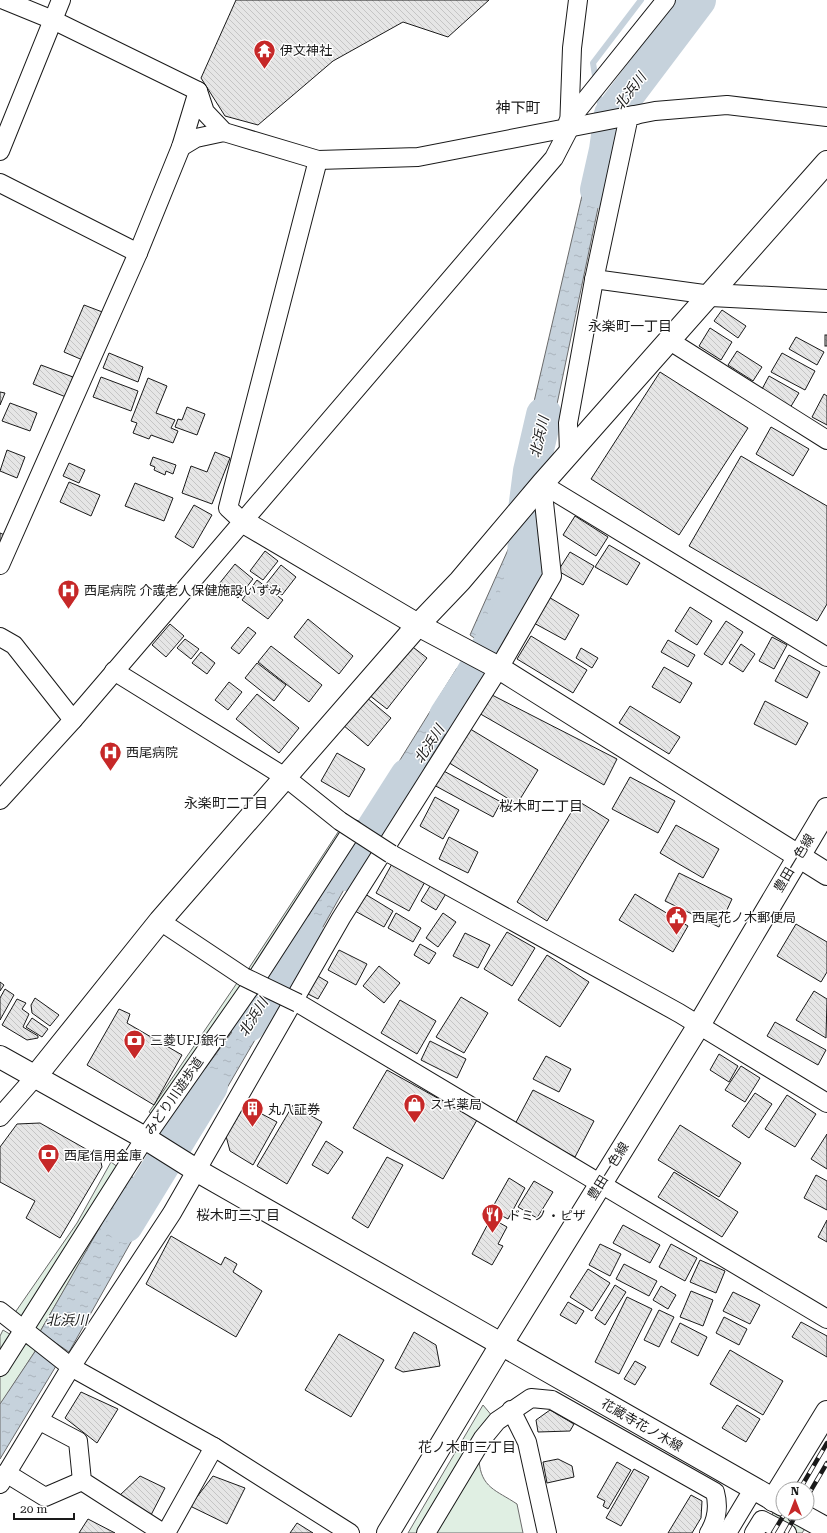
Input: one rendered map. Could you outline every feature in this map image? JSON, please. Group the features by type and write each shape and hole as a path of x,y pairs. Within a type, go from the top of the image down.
{"street":[{"path":"4,0 53,20 198,91 206,112 224,132"},
{"path":"0,151 61,0"},
{"path":"573,125 572,48 578,0"},
{"path":"0,800 73,720 554,158 573,125 666,0"},
{"path":"0,565 138,253 181,147 198,91"},
{"path":"181,147 196,138 224,132 318,160 418,157 573,125 655,110 727,106 827,117"},
{"path":"569,453 568,423 594,279 632,115"},
{"path":"318,160 228,508 242,521 418,625 497,667 827,874"},
{"path":"0,1117 35,1077 160,921 418,625 460,581 569,453 711,295 827,162"},
{"path":"0,183 138,253"},
{"path":"594,279 711,295 827,301"},
{"path":"670,341 827,440"},
{"path":"542,484 827,657"},
{"path":"82,1481 45,1497 3,1478 40,1421 71,1367 172,1212 189,1166 552,576 542,484"},
{"path":"0,637 14,645 73,720"},
{"path":"114,671 285,777 347,825 391,854 699,1025 827,1103"},
{"name":"豊田一色線","path":"388,1533 500,1345 699,1025 827,809"},
{"name":"みどり川遊歩道","path":"0,1367 22,1329 249,980 347,825"},
{"path":"160,921 249,980 298,1003 827,1319"},
{"name":"花蔵寺花ノ木線","path":"0,1057 146,1139 189,1166 500,1345 775,1500"},
{"path":"0,1311 71,1367 214,1447 350,1533"},
{"path":"426,1533 483,1438 497,1421 511,1410 531,1398 552,1400 715,1492 717,1500 717,1514 709,1533"},
{"path":"511,1410 527,1442 547,1533"},
{"path":"789,1481 827,1412"},
{"path":"40,1421 78,1441 82,1481"},
{"path":"82,1481 164,1533 214,1447"},
{"path":"727,1533 754,1488"},
{"path":"754,1533 762,1520 787,1533"},
{"path":"815,1520 825,1524"}],"green space":[{"path":"342,826 356,836 269,986 249,968"},
{"path":"239,980 260,994 163,1122 149,1112"},
{"path":"111,1162 130,1176 37,1335 14,1314 77,1223"},
{"path":"3,1330 36,1350 0,1405 0,1336"},
{"path":"483,1405 493,1417 423,1533 408,1533"},
{"path":"479,1460 480,1469 486,1483 517,1504 523,1533 436,1533"},
{"path":"775,1510 775,1521 798,1521 807,1526 802,1533 758,1533"}],"water":[{"name":"北浜川","path":"683,0 707,0 624,109 604,102"},
{"name":"北浜川","path":"612,141 547,452 516,479 594,144"},
{"path":"541,512 537,579 495,652 470,635 515,534"},
{"name":"北浜川","path":"457,668 480,678 390,824 369,810"},
{"name":"北浜川","path":"356,836 369,845 292,982 275,972"},
{"name":"北浜川","path":"260,994 277,1002 199,1136 168,1119"},
{"name":"北浜川","path":"129,1176 162,1187 69,1352 40,1332"},
{"name":"北浜川","path":"36,1350 56,1366 0,1459 0,1404"}],"building":[{"name":"伊文神社","path":"236,0 489,0 448,37 403,22 333,61 258,125 225,116 201,78"},
{"path":"84,305 105,313 85,361 64,352"},
{"path":"722,310 746,326 738,338 714,321"},
{"path":"710,328 732,342 721,360 699,346"},
{"path":"825,335 827,335 827,346 825,346"},
{"path":"796,337 824,352 817,365 789,349"},
{"path":"737,351 762,367 753,381 728,365"},
{"path":"109,353 143,367 138,382 103,368"},
{"path":"782,353 815,371 805,390 771,372"},
{"path":"41,365 73,377 66,397 33,384"},
{"path":"660,372 748,428 679,535 591,479"},
{"path":"769,376 799,393 790,408 761,391"},
{"path":"101,377 138,391 131,411 93,397"},
{"path":"148,378 167,386 156,413 175,420 171,428 178,431 173,443 151,435 149,439 133,433 137,423 131,421"},
{"path":"0,392 5,393 0,405"},
{"path":"824,394 827,396 827,425 812,417"},
{"path":"10,403 37,413 30,431 2,421"},
{"path":"187,407 205,414 197,435 175,427 178,419 182,420"},
{"path":"771,427 809,449 793,476 756,454"},
{"path":"7,450 25,457 17,478 0,471"},
{"path":"215,452 230,458 212,504 182,493 191,466 207,472"},
{"path":"741,456 827,506 827,604 817,621 689,546"},
{"path":"153,457 176,465 173,474 166,471 165,475 154,470 155,467 150,465"},
{"path":"69,463 85,470 79,483 63,476"},
{"path":"69,482 100,495 91,516 60,502"},
{"path":"135,483 173,498 164,521 125,506"},
{"path":"194,505 212,515 193,548 175,537"},
{"path":"575,516 608,537 596,556 563,535"},
{"path":"0,533 7,536 0,553"},
{"path":"609,545 640,563 627,585 595,567"},
{"path":"265,551 278,561 263,580 250,571"},
{"path":"570,552 594,566 583,585 558,571"},
{"path":"235,564 253,579 238,598 219,584"},
{"path":"281,565 296,577 282,595 266,584"},
{"path":"257,580 283,600 268,619 242,600"},
{"path":"547,596 579,615 565,640 532,622"},
{"path":"690,607 712,621 697,645 675,631"},
{"path":"308,619 353,656 339,674 294,637"},
{"path":"726,621 743,632 722,665 704,654"},
{"path":"170,624 184,636 166,657 152,645"},
{"path":"248,627 256,633 239,654 231,648"},
{"path":"531,636 587,670 573,693 517,659"},
{"path":"772,637 787,645 774,669 759,661"},
{"path":"185,639 199,649 191,659 177,648"},
{"path":"668,640 695,655 688,667 661,652"},
{"path":"409,644 427,658 387,709 369,695"},
{"path":"741,644 755,654 743,672 729,663"},
{"path":"271,646 322,685 309,702 258,662"},
{"path":"581,648 598,658 592,668 576,658"},
{"path":"201,652 215,663 207,674 192,663"},
{"path":"789,655 820,672 807,698 775,681"},
{"path":"257,663 286,685 274,701 245,678"},
{"path":"664,667 692,683 680,703 652,687"},
{"path":"229,682 242,692 228,710 215,700"},
{"path":"257,694 299,728 279,753 236,719"},
{"path":"492,695 617,759 604,785 477,712"},
{"path":"366,697 391,718 368,746 343,725"},
{"path":"765,701 808,723 796,745 754,724"},
{"path":"630,706 680,737 669,754 619,723"},
{"path":"467,727 538,770 517,804 446,761"},
{"path":"337,753 365,769 349,797 321,781"},
{"path":"440,769 501,802 493,817 432,784"},
{"path":"630,777 675,801 658,833 612,809"},
{"path":"435,797 459,810 443,839 420,826"},
{"path":"578,801 609,820 547,921 517,902"},
{"path":"676,825 719,849 703,878 660,853"},
{"path":"449,837 478,852 468,873 439,859"},
{"path":"393,862 426,880 409,911 376,893"},
{"path":"679,873 732,899 719,927 665,901"},
{"path":"432,883 447,892 436,910 421,901"},
{"path":"365,894 393,911 384,927 355,911"},
{"path":"635,894 688,926 673,952 619,920"},
{"path":"396,913 421,928 413,942 388,928"},
{"path":"443,913 456,922 438,947 426,938"},
{"path":"796,924 827,942 827,972 821,982 777,956"},
{"path":"507,932 535,948 512,986 484,969"},
{"path":"465,933 490,945 478,968 453,956"},
{"path":"420,944 436,953 429,964 414,955"},
{"path":"339,950 367,964 356,985 328,970"},
{"path":"547,955 589,982 560,1027 518,1000"},
{"path":"379,966 400,983 384,1003 363,986"},
{"path":"316,975 328,982 318,999 306,993"},
{"path":"0,982 4,985 0,991"},
{"path":"5,989 14,995 0,1020 0,998"},
{"path":"814,991 827,999 826,1038 796,1020"},
{"path":"461,997 488,1013 464,1053 436,1037"},
{"path":"35,998 59,1015 50,1026 32,1013 31,1005"},
{"path":"17,999 26,1003 22,1009 29,1014 23,1027 38,1036 38,1038 27,1040 2,1025"},
{"path":"400,1000 436,1021 417,1054 381,1033"},
{"name":"三菱UFJ銀行","path":"119,1009 130,1014 127,1023 182,1055 154,1105 87,1065"},
{"path":"32,1018 48,1029 42,1037 26,1027"},
{"path":"775,1022 826,1050 818,1065 767,1036"},
{"path":"430,1041 466,1059 457,1078 421,1060"},
{"path":"719,1054 738,1066 729,1082 710,1070"},
{"path":"546,1056 571,1069 559,1092 533,1079"},
{"path":"741,1066 760,1078 745,1102 725,1090"},
{"name":"スギ薬局","path":"387,1070 477,1120 443,1179 353,1128"},
{"path":"533,1090 594,1121 575,1157 514,1126"},
{"path":"755,1093 772,1104 749,1138 732,1126"},
{"path":"787,1095 816,1114 795,1147 765,1129"},
{"name":"丸八証券","path":"245,1105 277,1122 253,1165 230,1151 226,1136"},
{"path":"293,1105 322,1122 287,1184 257,1166"},
{"name":"西尾信用金庫","path":"40,1123 100,1157 102,1167 60,1238 26,1218 35,1201 0,1182 0,1147 17,1124"},
{"path":"680,1125 741,1163 719,1197 658,1160"},
{"path":"827,1134 827,1169 811,1159"},
{"path":"326,1141 343,1152 328,1174 312,1165"},
{"path":"387,1157 403,1165 368,1228 352,1218"},
{"path":"674,1172 738,1212 722,1237 658,1197"},
{"path":"816,1175 827,1181 827,1210 804,1198"},
{"path":"509,1178 525,1188 508,1219 491,1210"},
{"path":"534,1181 553,1192 537,1218 518,1207"},
{"name":"ドミノ・ピザ","path":"491,1218 507,1227 498,1244 503,1246 492,1265 472,1254"},
{"path":"827,1220 827,1242 818,1237"},
{"path":"623,1225 660,1245 650,1263 613,1243"},
{"path":"171,1236 221,1265 225,1257 237,1264 233,1272 262,1291 236,1337 146,1284"},
{"path":"600,1244 621,1254 610,1276 589,1265"},
{"path":"671,1244 697,1258 685,1281 659,1267"},
{"path":"700,1260 725,1271 716,1293 690,1282"},
{"path":"624,1264 657,1281 649,1296 616,1279"},
{"path":"588,1269 610,1283 592,1311 570,1297"},
{"path":"615,1285 626,1292 605,1325 595,1318"},
{"path":"661,1286 676,1295 668,1309 653,1300"},
{"path":"691,1291 713,1300 703,1326 680,1317"},
{"path":"733,1292 760,1305 750,1324 723,1311"},
{"path":"627,1297 652,1309 619,1374 595,1362"},
{"path":"568,1302 584,1311 576,1324 560,1315"},
{"path":"659,1310 674,1317 659,1347 644,1340"},
{"path":"724,1317 747,1329 739,1345 716,1333"},
{"path":"801,1322 827,1336 827,1357 792,1337"},
{"path":"680,1323 707,1337 698,1356 671,1342"},
{"path":"414,1332 436,1345 440,1366 403,1372 395,1368"},
{"path":"339,1334 384,1360 351,1417 305,1390"},
{"path":"730,1350 783,1381 763,1415 710,1384"},
{"path":"635,1361 646,1367 635,1385 624,1379"},
{"path":"81,1392 118,1409 97,1443 65,1418"},
{"path":"737,1405 760,1419 746,1442 722,1428"},
{"path":"550,1410 574,1424 570,1431 538,1432 536,1420"},
{"path":"558,1459 572,1466 574,1477 547,1483 543,1462"},
{"path":"617,1462 631,1470 608,1509 603,1506 605,1501 597,1497"},
{"path":"634,1469 649,1477 621,1526 606,1518"},
{"path":"140,1476 165,1488 151,1515 119,1496"},
{"path":"213,1476 245,1488 227,1524 190,1506"},
{"path":"691,1495 702,1501 701,1518 692,1533 668,1533"},
{"path":"88,1519 115,1533 79,1533"},
{"path":"297,1523 313,1533 290,1533"}],"waterway":[{"path":"596,82 593,63 641,0"},
{"name":"北浜川","path":"598,190 607,150 612,114 698,0"},
{"path":"598,91 607,149"},
{"name":"北浜川","path":"447,716 471,679 525,585 526,510 531,471 544,415"},
{"name":"北浜川","path":"346,873 408,776"},
{"name":"北浜川","path":"248,1024 306,934"},
{"name":"北浜川","path":"125,1225 210,1086"}],"railway":[{"path":"805,1481 827,1443"},
{"path":"815,1483 827,1463"},
{"path":"773,1533 780,1521"},
{"path":"786,1533 793,1521"}],"place":[{"name":"伊文神社","path":"264,70"},
{"name":"西尾病院 介護老人保健施設いずみ","path":"68,610"},
{"name":"西尾病院","path":"110,772"},
{"name":"西尾花ノ木郵便局","path":"676,936"},
{"name":"三菱UFJ銀行","path":"135,1060"},
{"name":"スギ薬局","path":"415,1124"},
{"name":"丸八証券","path":"252,1128"},
{"name":"西尾信用金庫","path":"49,1174"},
{"name":"ドミノ・ピザ","path":"492,1234"}],"district":[{"name":"神下町","path":"518,108"},
{"name":"永楽町一丁目","path":"630,326"},
{"name":"永楽町二丁目","path":"226,803"},
{"name":"桜木町二丁目","path":"541,806"},
{"name":"桜木町三丁目","path":"238,1215"},
{"name":"花ノ木町三丁目","path":"467,1447"}]}
